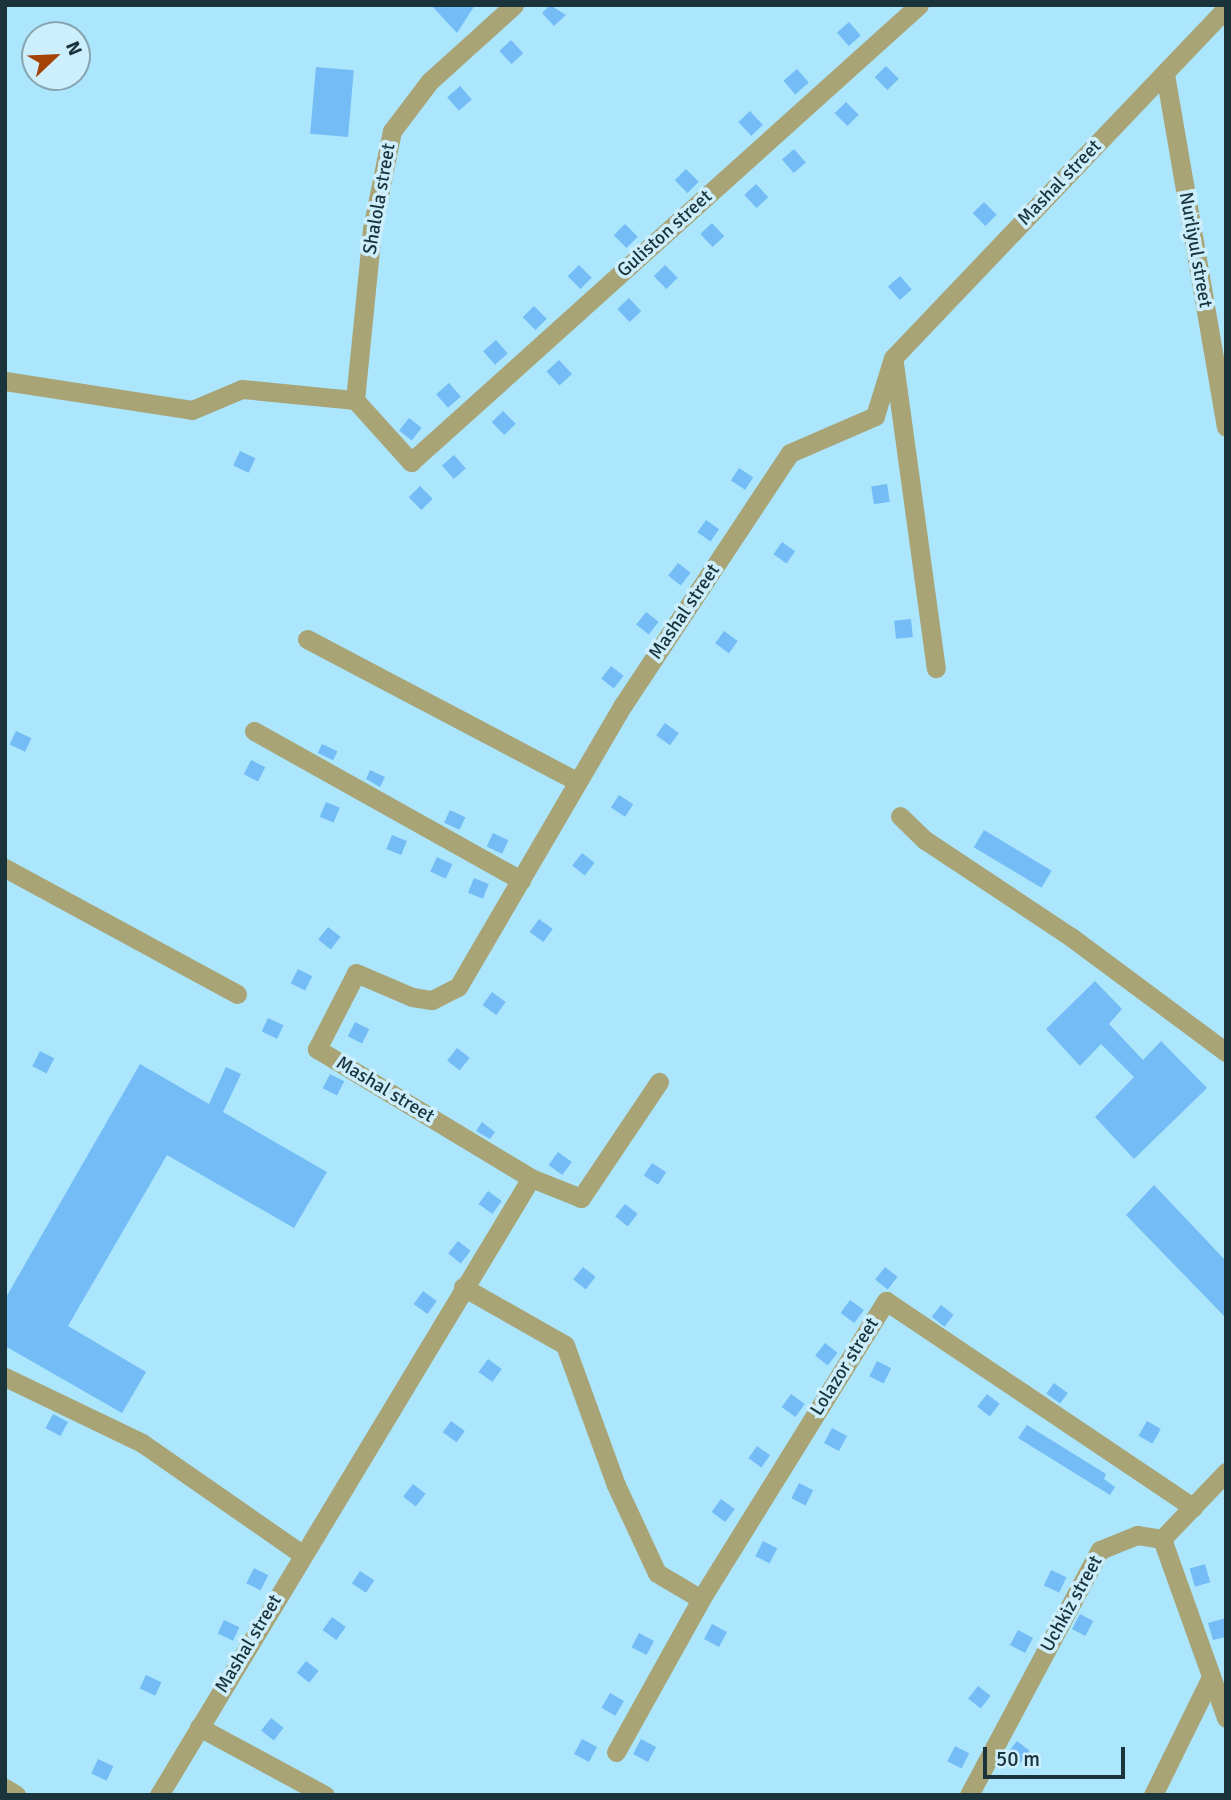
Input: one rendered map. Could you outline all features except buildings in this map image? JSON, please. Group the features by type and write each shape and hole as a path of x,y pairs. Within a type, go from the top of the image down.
{"street":[{"name":"Shalola street","path":"355,400 372,229 392,131 430,81 514,5"},
{"name":"Guliston street","path":"355,400 411,462 919,5"},
{"name":"Mashal street","path":"159,1795 531,1178 317,1049 356,973 412,998 432,1000 458,987 578,782 790,453 875,416 893,358 1226,8"},
{"name":"Nurliyul street","path":"1165,74 1221,371 1226,427"},
{"path":"893,358 936,668"},
{"path":"5,381 192,410 242,389 355,400"},
{"path":"307,639 578,782"},
{"path":"254,731 522,880"},
{"path":"900,816 925,840 1071,937 1226,1052"},
{"path":"5,868 237,995"},
{"path":"531,1178 581,1198 659,1082"},
{"path":"463,1287 565,1345 616,1485 657,1573 701,1598"},
{"name":"Lolazor street","path":"616,1752 701,1598 886,1301 1194,1507"},
{"path":"5,1377 142,1443 303,1555"},
{"path":"1226,1472 1162,1539 1226,1718"},
{"name":"Uchkiz street","path":"969,1795 1100,1550 1137,1535 1162,1539"},
{"path":"1153,1795 1212,1677"},
{"path":"199,1727 325,1795"},
{"path":"5,1788 16,1795"}]}
